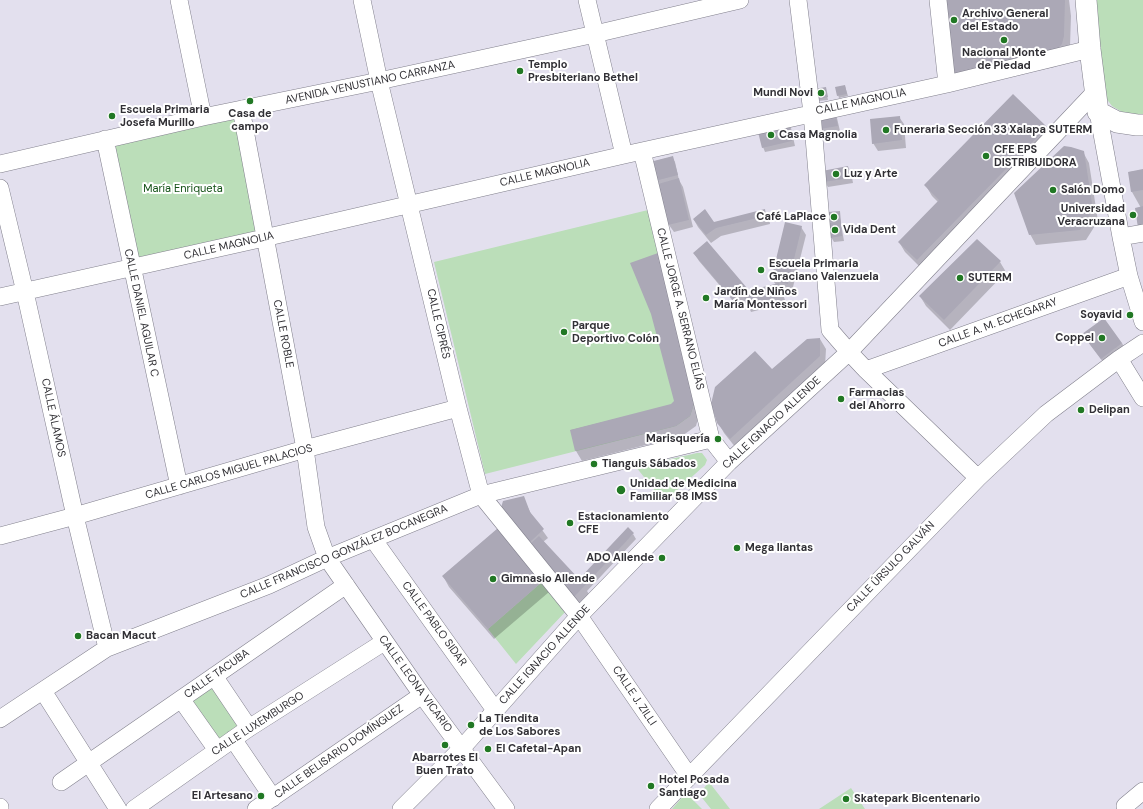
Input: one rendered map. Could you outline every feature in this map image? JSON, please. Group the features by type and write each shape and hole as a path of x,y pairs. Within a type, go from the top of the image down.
{"main road":[{"path":"1086,0 1090,49 1097,102 1117,122 1143,125"}],"street":[{"path":"179,0 203,117"},
{"name":"CALLE CIPRÉS","path":"362,0 379,81 458,408 481,495 579,616"},
{"path":"586,0 624,155"},
{"name":"AVENIDA VENUSTIANO CARRANZA","path":"0,164 203,117 379,81 595,34 740,0"},
{"path":"798,0 812,113 830,330 848,352 978,478"},
{"path":"938,0 947,84"},
{"name":"CALLE MAGNOLIA","path":"0,297 410,205 624,155 947,84 1090,49"},
{"path":"1097,102 1129,276 1143,322"},
{"name":"CALLE IGNACIO ALLENDE","path":"401,809 462,748 579,616 729,462 848,352 1097,102"},
{"name":"CALLE ROBLE","path":"241,110 305,449 316,527 327,558"},
{"name":"CALLE DANIEL AGUILAR C","path":"105,139 178,486"},
{"name":"CALLE JORGE A. SERRANO ELÍAS","path":"642,151 711,438 729,462"},
{"name":"CALLE ÁLAMOS","path":"0,188 75,516 107,648"},
{"path":"1121,237 1143,233"},
{"name":"CALLE A. M. ECHEGARAY","path":"866,370 1129,276"},
{"name":"CALLE ÚRSULO GALVÁN","path":"658,809 978,478 1046,414 1119,359 1143,344"},
{"path":"1119,359 1143,398"},
{"name":"CALLE CARLOS MIGUEL PALACIOS","path":"0,536 75,516 305,449 458,408"},
{"name":"CALLE FRANCISCO GONZÁLEZ BOCANEGRA","path":"0,719 107,648 269,585 327,558 481,495 711,438"},
{"name":"CALLE PABLO SIDAR","path":"373,539 495,710"},
{"name":"CALLE LEONA VICARIO","path":"327,558 384,642 506,809"},
{"name":"CALLE TACUBA","path":"61,782 346,584"},
{"name":"CALLE J. ZILLI","path":"579,616 689,776"},
{"name":"CALLE LUXEMBURGO","path":"134,809 249,728 384,642"},
{"path":"214,676 249,728"},
{"path":"43,691 118,809"},
{"name":"CALLE BELISARIO DOMÍNGUEZ","path":"256,809 422,695"},
{"path":"181,699 217,750"},
{"path":"234,739 273,798"},
{"path":"1125,806 1143,791"}],"green space":[{"path":"1094,0 1143,0 1143,117 1127,115 1112,106 1102,93"},
{"name":"María Enriqueta","path":"241,109 264,238 132,268 105,139"},
{"name":"Parque Deportivo Colón","path":"648,210 695,401 690,416 676,426 485,474 434,262"},
{"path":"702,453 707,460 705,465 664,502 636,467"},
{"path":"543,581 567,610 516,664 488,629"},
{"path":"213,678 247,728 217,748 184,699"},
{"path":"709,782 730,809 711,809 699,794"},
{"name":"Skatepark Bicentenario","path":"851,788 865,809 819,809"},
{"path":"686,793 702,809 672,809"}],"building":[{"name":"Nacional Monte de Piedad","path":"942,0 1065,0 1064,36 1062,44 1056,51 947,78"},
{"path":"845,85 847,94 837,96 835,87"},
{"name":"Mundi Novi","path":"826,87 828,97 816,100 814,89"},
{"name":"CFE EPS DISTRIBUIDORA","path":"1013,94 1047,127 917,260 898,242 939,200 924,185"},
{"path":"835,112 838,126 820,129 818,116"},
{"name":"Funeraria Sección 33 Xalapa SUTERM","path":"900,116 902,140 872,144 870,119"},
{"name":"Casa Magnolia","path":"789,122 792,141 762,148 757,128"},
{"name":"Salón Domo","path":"1064,146 1084,151 1093,210 1080,230 1029,235 1014,193"},
{"path":"673,156 678,175 655,181 650,162"},
{"name":"Luz y Arte","path":"848,166 850,178 824,182 822,171"},
{"path":"1143,169 1143,190 1131,192 1128,172"},
{"path":"679,178 689,220 668,225 658,184"},
{"path":"1143,206 1143,228 1138,228 1135,208"},
{"path":"705,209 714,222 765,209 766,216 716,228 706,235 693,219"},
{"path":"840,211 842,236 830,238 828,223 837,222 829,222 828,212"},
{"path":"785,222 802,226 788,284 771,280"},
{"name":"SUTERM","path":"977,239 1001,261 944,320 919,296"},
{"path":"707,241 747,288 733,300 693,253"},
{"path":"658,253 695,401 690,416 676,426 575,451 570,430 671,404 674,401 651,314 630,263"},
{"path":"779,283 782,296 746,305 743,292"},
{"name":"Coppel","path":"1104,318 1122,343 1101,359 1082,334"},
{"path":"820,338 820,356 730,439 717,423 711,404 715,387 755,351 772,369 807,339"},
{"path":"524,496 530,512 544,529 529,543 500,511 503,501"},
{"path":"628,527 634,533 574,597 530,544 539,536 579,579"},
{"name":"Gimnasio Allende","path":"498,528 543,581 488,629 442,576"}],"place":[{"name":"Archivo General del Estado","path":"954,20"},
{"name":"Nacional Monte de Piedad","path":"1004,40"},
{"name":"Templo Presbiteriano Bethel","path":"520,71"},
{"name":"Mundi Novi","path":"821,93"},
{"name":"Casa de campo","path":"250,101"},
{"name":"Escuela Primaria Josefa Murillo","path":"112,116"},
{"name":"Funeraria Sección 33 Xalapa SUTERM","path":"886,130"},
{"name":"Casa Magnolia","path":"771,135"},
{"name":"CFE EPS DISTRIBUIDORA","path":"986,156"},
{"name":"Luz y Arte","path":"836,174"},
{"name":"Salón Domo","path":"1053,190"},
{"name":"Universidad Veracruzana","path":"1133,215"},
{"name":"Café LaPlace","path":"834,217"},
{"name":"Vida Dent","path":"835,230"},
{"name":"Escuela Primaria Graciano Valenzuela","path":"761,270"},
{"name":"SUTERM","path":"960,278"},
{"name":"Jardín de Niños María Montessori","path":"706,298"},
{"name":"Soyavid","path":"1130,315"},
{"name":"Parque Deportivo Colón","path":"564,332"},
{"name":"Coppel","path":"1102,338"},
{"name":"Farmacias del Ahorro","path":"841,399"},
{"name":"Delipan","path":"1081,410"},
{"name":"Marisquería","path":"718,439"},
{"name":"Tianguis Sábados","path":"594,464"},
{"name":"Unidad de Medicina Familiar 58 IMSS","path":"621,490"},
{"name":"Estacionamiento CFE","path":"570,523"},
{"name":"Mega llantas","path":"737,548"},
{"name":"ADO Allende","path":"662,558"},
{"name":"Gimnasio Allende","path":"493,579"},
{"name":"Bacan Macut","path":"78,636"},
{"name":"La Tiendita de Los Sabores","path":"471,725"},
{"name":"Abarrotes El Buen Trato","path":"445,745"},
{"name":"El Cafetal-Apan","path":"488,749"},
{"name":"Hotel Posada Santiago","path":"651,786"},
{"name":"El Artesano","path":"261,796"},
{"name":"Skatepark Bicentenario","path":"846,799"}]}
